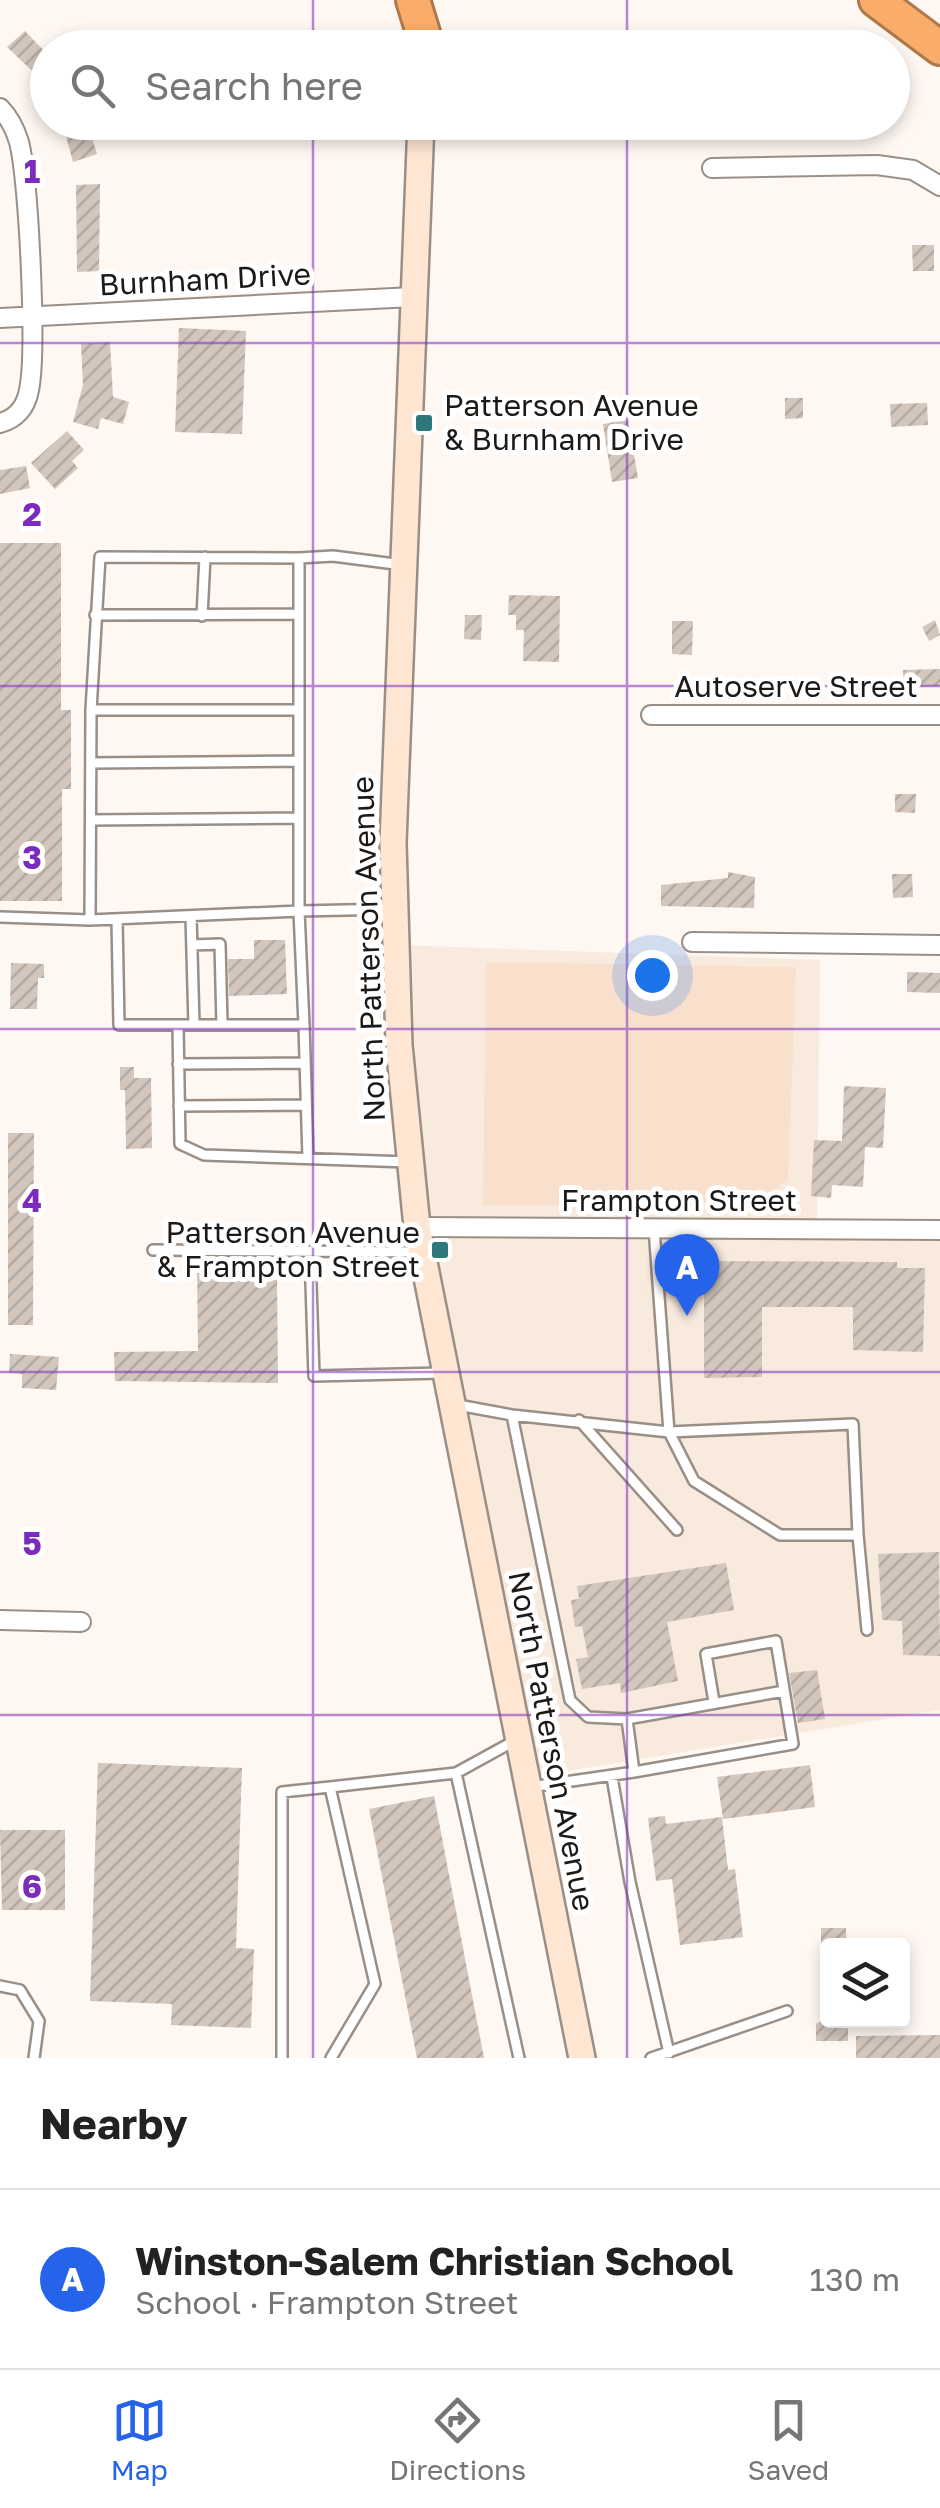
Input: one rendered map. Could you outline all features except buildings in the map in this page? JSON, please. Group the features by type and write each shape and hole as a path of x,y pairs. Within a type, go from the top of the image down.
{"highway":[{"path":"413,0 421,30"},
{"path":"876,0 940,48"}],"main road":[{"path":"424,30 425,0"},
{"name":"North Patterson Avenue","path":"420,140 392,844 399,1045 419,1239 582,2058"}],"street":[{"path":"0,108 14,127 23,166 30,317 30,389 15,417 0,423"},
{"path":"712,168 877,165 913,170 940,186"},
{"name":"Burnham Drive","path":"0,318 412,297"},
{"name":"Autoserve Street","path":"651,715 940,715"},
{"path":"692,942 940,945"},
{"name":"Frampton Street","path":"419,1239 654,1228 940,1230"},
{"path":"0,1620 81,1622"}],"lane":[{"path":"90,920 90,710 100,557 333,556 403,564"},
{"path":"202,616 205,557"},
{"path":"299,558 299,911 308,1158"},
{"path":"95,616 297,614"},
{"path":"90,710 298,710"},
{"path":"90,763 298,761"},
{"path":"92,820 298,818"},
{"path":"0,917 90,920 395,910"},
{"path":"191,916 194,1024"},
{"path":"117,919 119,1025 304,1024"},
{"path":"192,945 220,944 222,1024"},
{"path":"178,1024 180,1144 204,1155 411,1162"},
{"path":"178,1064 305,1063"},
{"path":"179,1106 306,1105"},
{"path":"654,1228 669,1432 694,1481 780,1535 858,1535"},
{"path":"153,1250 310,1254 419,1239"},
{"path":"310,1254 314,1376 444,1373"},
{"path":"450,1403 512,1415 669,1432 853,1424 867,1630"},
{"path":"512,1415 570,1700 588,1717 627,1719 784,1690"},
{"path":"579,1420 676,1530"},
{"path":"527,1788 794,1744 776,1641 706,1654 714,1702"},
{"path":"627,1719 634,1772"},
{"path":"282,2058 282,1792 456,1773 517,1740"},
{"path":"456,1773 519,2058"},
{"path":"612,1777 630,1882 668,2052"},
{"path":"330,1787 375,1984 331,2058"},
{"path":"0,1986 20,1990 40,2021 34,2058"},
{"path":"650,2058 787,2011"}],"shaded area":[{"path":"396,945 820,960 817,1229 940,1230 940,1710 525,1778 450,1403"},
{"path":"486,962 796,967 788,1179 758,1204 483,1206"}],"place":[{"name":"Patterson Avenue & Burnham Drive","path":"424,423"},
{"name":"Patterson Avenue & Frampton Street","path":"440,1250"},
{"name":"Winston-Salem Christian School","path":"687,1316"}]}
